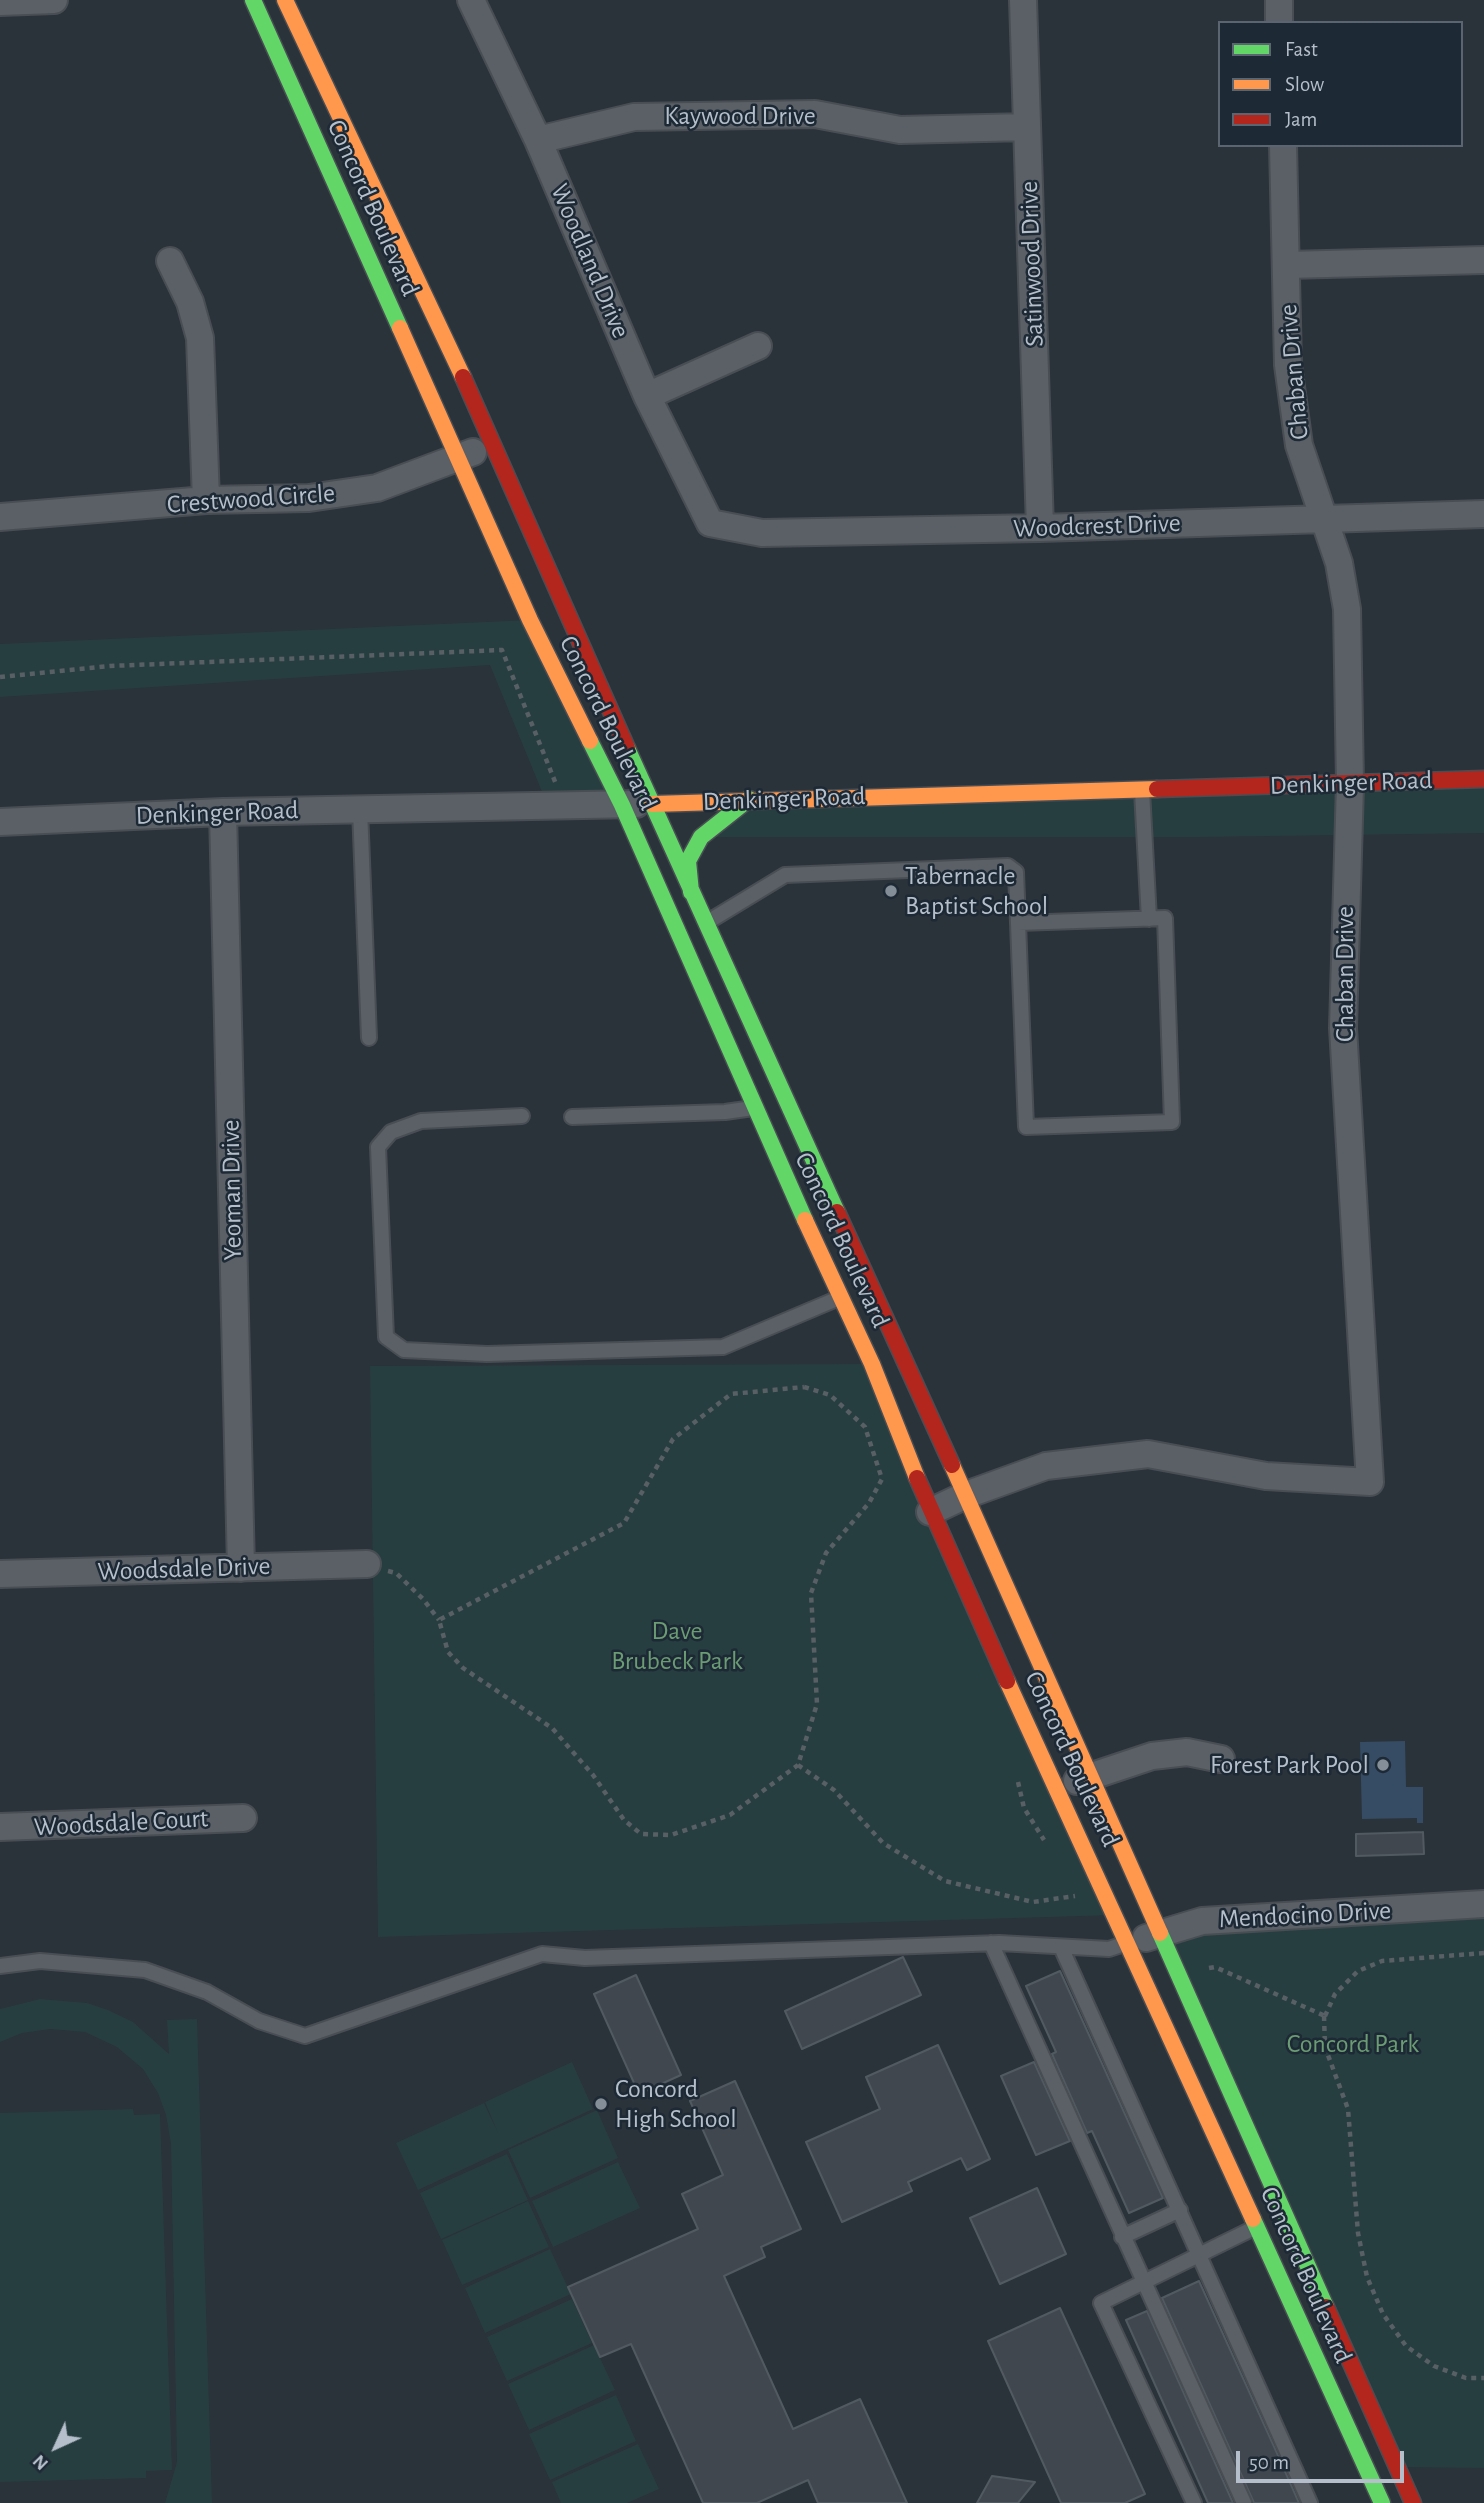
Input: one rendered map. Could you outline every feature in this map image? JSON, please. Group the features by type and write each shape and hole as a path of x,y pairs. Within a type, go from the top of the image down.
{"street":[{"path":"0,2 54,0"},
{"name":"Concord Boulevard","path":"253,0 530,620 622,805 753,1108 872,1364 930,1512 1059,1787 1382,2503"},
{"name":"Concord Boulevard","path":"285,0 494,443 691,894 966,1495 1413,2503"},
{"name":"Woodland Drive","path":"471,0 538,140 648,396 710,523"},
{"name":"Satinwood Drive","path":"1023,0 1040,528"},
{"path":"1279,0 1279,21"},
{"name":"Kaywood Drive","path":"538,140 634,117 815,114 900,130 1027,127"},
{"name":"Chaban Drive","path":"966,1495 1046,1466 1148,1454 1266,1476 1370,1482 1343,1028 1350,784 1348,609 1339,563 1297,432 1288,365 1283,147"},
{"path":"1287,265 1484,260"},
{"path":"170,261 190,302 200,338 206,500"},
{"path":"648,396 758,346"},
{"name":"Crestwood Circle","path":"0,517 206,500 309,498 377,488 494,443"},
{"name":"Woodcrest Drive","path":"710,523 762,533 1040,528 1484,514"},
{"name":"Denkinger Road","path":"0,822 223,812 622,805 749,799 1484,779"},
{"path":"691,894 688,861 701,837 749,799"},
{"name":"Yeoman Drive","path":"223,812 241,1568"},
{"path":"930,1512 966,1495"},
{"name":"Woodsdale Drive","path":"0,1574 367,1564"},
{"path":"1059,1787 1152,1756 1187,1752 1221,1759"},
{"name":"Woodsdale Court","path":"0,1827 243,1818"},
{"name":"Mendocino Drive","path":"1129,1943 1202,1921 1484,1904"},
{"path":"1258,2227 1281,2241 1356,2409 1377,2423"}],"lane":[{"path":"1142,789 1149,919"},
{"path":"360,809 369,1038"},
{"path":"705,924 785,875 1008,866 1016,872 1018,923 1021,985 1026,1127 1172,1122 1165,918 1018,923"},
{"path":"572,1117 725,1112 753,1108"},
{"path":"522,1116 421,1121 391,1132 378,1147 386,1337 404,1350 487,1354 723,1347 841,1297"},
{"path":"0,1966 40,1961 145,1970 207,1992 259,2021 304,2036 542,1954 585,1958 992,1943 1109,1949 1129,1943"},
{"path":"992,1943 1244,2503"},
{"path":"1061,1947 1310,2503"},
{"path":"1122,2237 1180,2210"},
{"path":"1194,2503 1101,2303 1258,2227"}],"path":[{"path":"0,677 110,666 502,650 565,804"},
{"path":"439,1620 624,1523 673,1439 731,1394 804,1387 830,1395 865,1427 887,1490"},
{"path":"367,1564 396,1573 423,1599 439,1620 448,1652 463,1668 552,1728 593,1775 624,1820 641,1834 671,1835 730,1815 798,1765 817,1704 811,1593 826,1553 869,1503 882,1479"},
{"path":"798,1765 834,1790 883,1843 945,1881 1033,1902 1078,1896 1071,1885"},
{"path":"1015,1769 1024,1808 1051,1852"},
{"path":"1484,1953 1382,1961 1358,1971 1335,1994 1324,2016 1325,2047 1348,2109 1357,2233 1367,2277 1383,2314 1406,2346 1434,2366 1466,2378 1484,2378"},
{"path":"1177,1974 1215,1967 1324,2016"}],"green space":[{"path":"530,620 622,805 547,804 490,665 0,697 0,644"},
{"path":"1484,779 1484,833 1200,837 701,837 749,799"},
{"name":"Dave Brubeck Park","path":"872,1364 1116,1915 378,1937 370,1366"},
{"name":"Concord Park","path":"1484,1904 1484,2468 1396,2467 1159,1934"},
{"path":"40,1999 87,2003 108,2010 133,2022 169,2054 167,2020 197,2019 212,2503 165,2503 177,2462 171,2144 166,2115 158,2093 143,2069 117,2047 85,2032 50,2029 22,2033 0,2042 0,2009"},
{"path":"572,2062 593,2109 418,2190 396,2143 484,2103 498,2133 485,2102"},
{"path":"133,2109 134,2115 160,2114 172,2470 146,2471 146,2478 0,2482 0,2113"},
{"path":"597,2110 618,2158 530,2198 508,2150"},
{"path":"507,2154 528,2200 441,2239 420,2193"},
{"path":"618,2162 640,2208 553,2247 532,2201"},
{"path":"528,2201 549,2247 462,2285 442,2240"},
{"path":"550,2249 571,2294 485,2333 465,2288"},
{"path":"572,2299 592,2343 507,2381 487,2337"},
{"path":"594,2345 615,2390 529,2430 508,2384"},
{"path":"616,2395 636,2441 550,2480 529,2434"},
{"path":"638,2444 659,2489 627,2503 561,2503 552,2482"}],"water":[{"name":"Forest Park Pool","path":"1405,1741 1406,1787 1423,1787 1423,1823 1417,1823 1417,1818 1362,1819 1360,1742"}],"building":[{"path":"1423,1832 1424,1854 1356,1856 1356,1834"},
{"path":"903,1957 921,1995 802,2049 785,2011"},
{"path":"1060,1971 1163,2198 1129,2213 1092,2131 1087,2133 1052,2054 1056,2052 1026,1986"},
{"path":"636,1975 681,2075 639,2094 594,1994"},
{"path":"938,2045 990,2159 967,2170 961,2158 908,2182 912,2191 842,2222 806,2142 880,2109 866,2077"},
{"path":"1034,2062 1070,2141 1036,2155 1001,2076"},
{"path":"735,2081 801,2229 761,2247 765,2257 724,2276 793,2429 860,2399 907,2503 818,2503 808,2480 757,2503 703,2503 631,2344 600,2357 568,2287 698,2229 682,2194 723,2175 690,2101"},
{"path":"1037,2188 1066,2254 1000,2284 970,2218"},
{"path":"1199,2281 1299,2503 1254,2503 1162,2298"},
{"path":"1060,2308 1145,2494 1125,2503 1061,2503 988,2341"},
{"path":"1147,2311 1233,2503 1208,2503 1126,2320"},
{"path":"992,2476 1035,2482 1018,2503 977,2503"}],"traffic: fast":[{"path":"253,0 400,328"},
{"path":"590,741 622,805 805,1220"},
{"path":"627,748 837,1212"},
{"path":"691,892 688,861 701,837 749,799"},
{"path":"1160,1933 1326,2307"},
{"path":"1253,2219 1382,2503"}],"traffic: slow":[{"path":"285,0 463,377"},
{"path":"400,328 530,620 590,741"},
{"path":"652,804 1157,789"},
{"path":"805,1220 872,1364 917,1478"},
{"path":"952,1465 1160,1933"},
{"path":"1007,1681 1253,2219"}],"traffic: jam":[{"path":"463,377 627,748"},
{"path":"1157,789 1484,779"},
{"path":"837,1212 952,1465"},
{"path":"917,1478 1007,1681"},
{"path":"1326,2307 1413,2503"}],"place":[{"name":"Tabernacle Baptist School","path":"891,891"},
{"name":"Forest Park Pool","path":"1383,1765"},
{"name":"Concord High School","path":"601,2104"}]}
